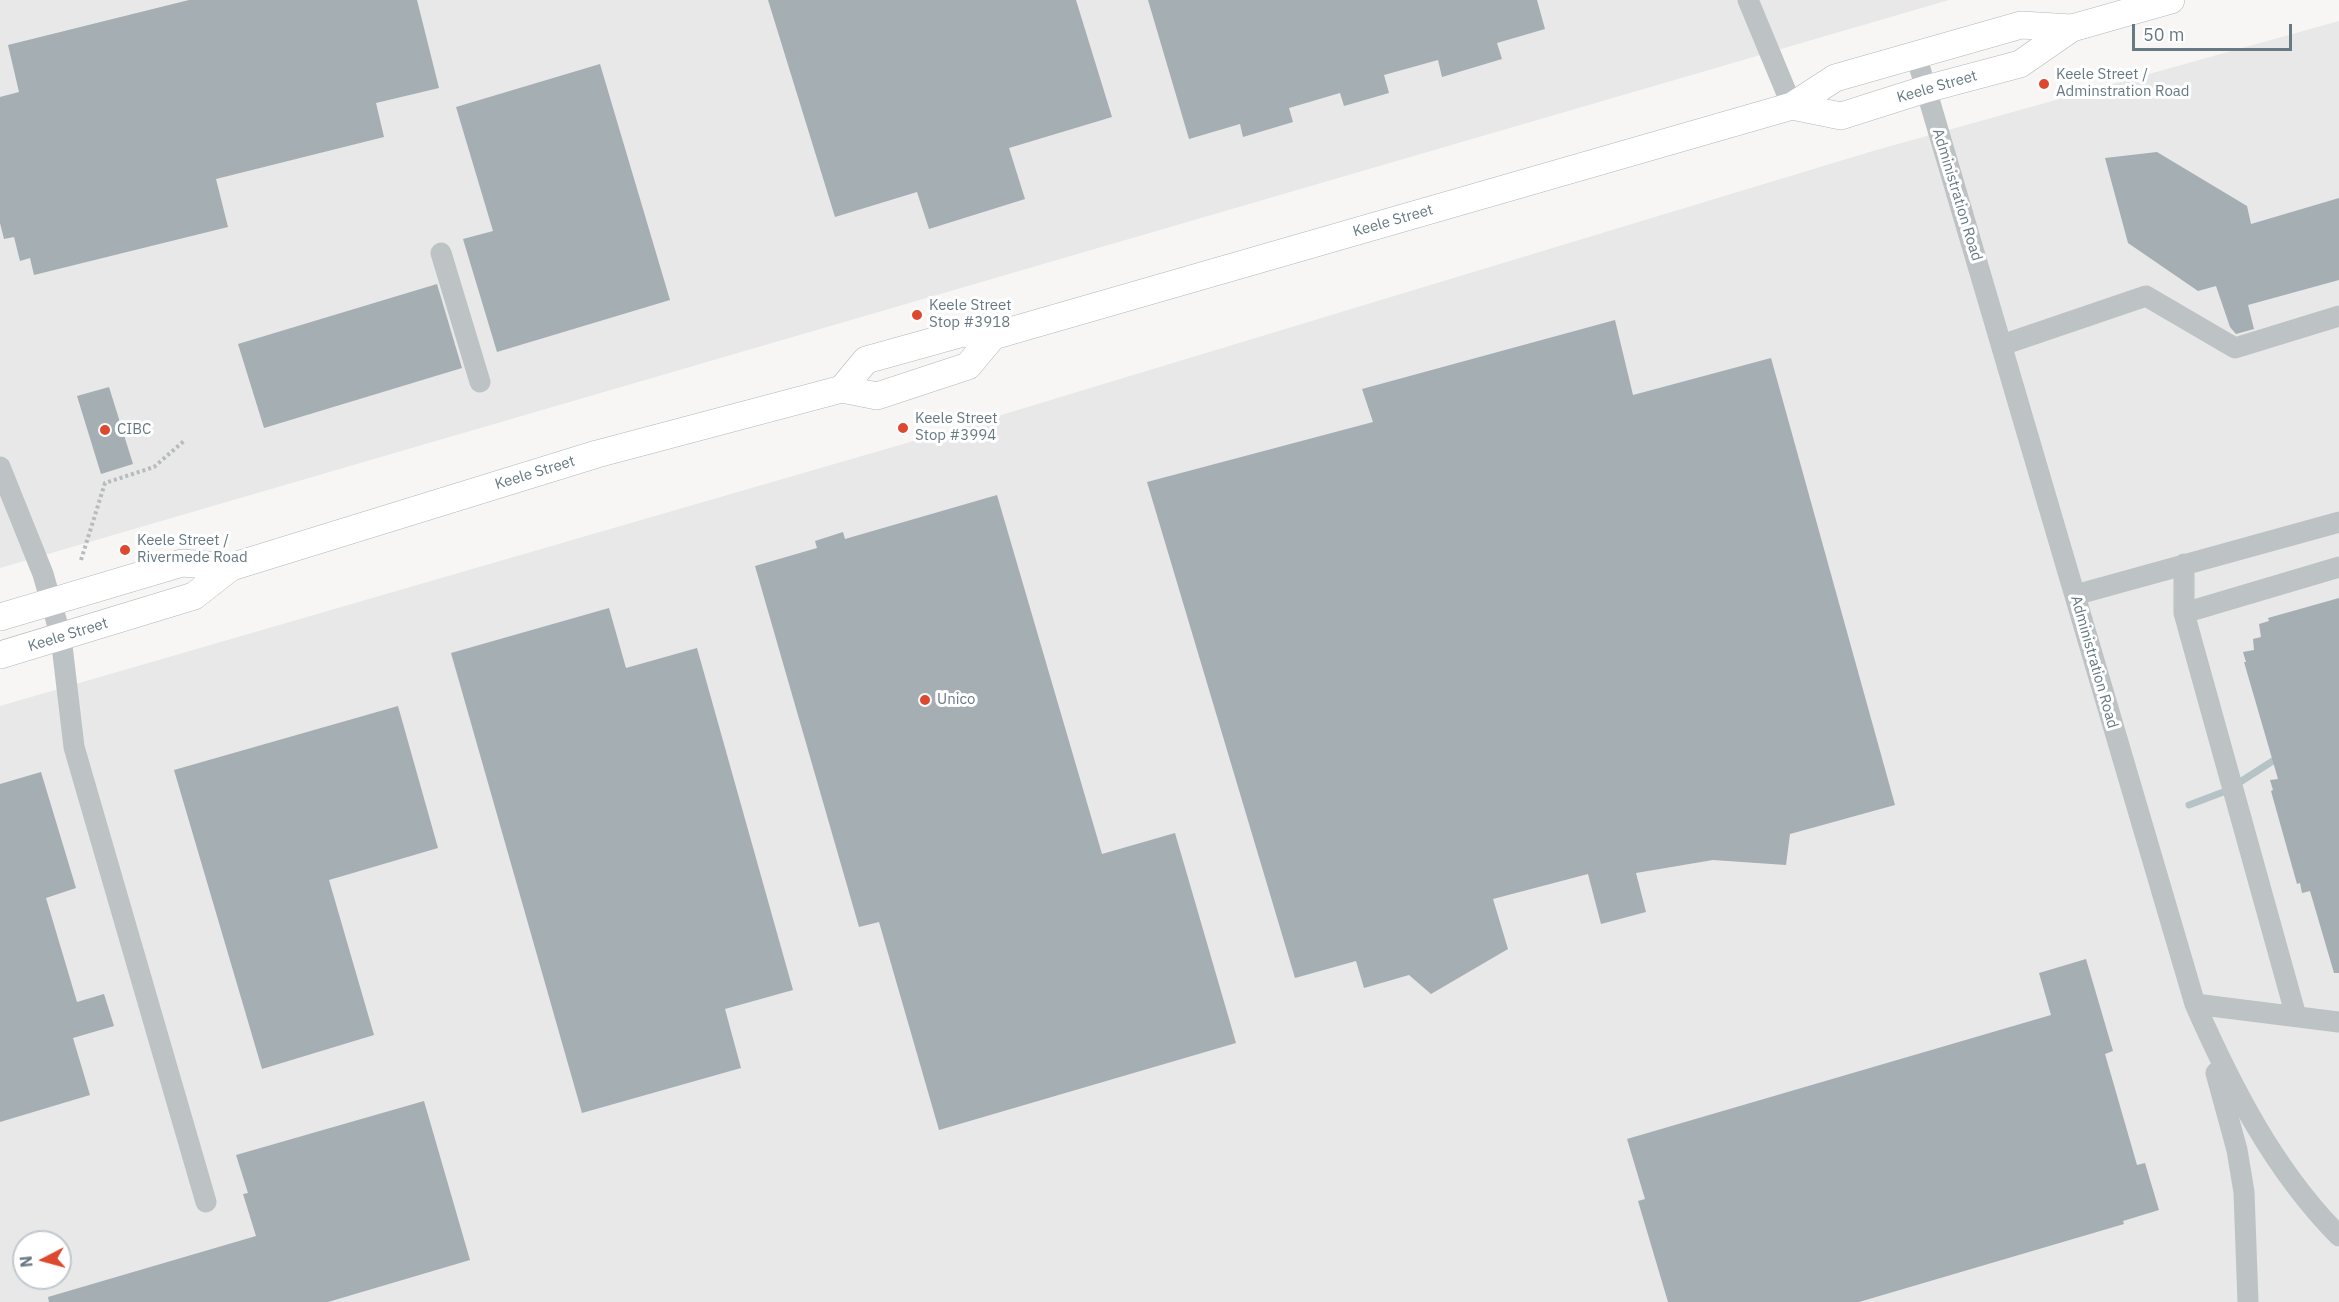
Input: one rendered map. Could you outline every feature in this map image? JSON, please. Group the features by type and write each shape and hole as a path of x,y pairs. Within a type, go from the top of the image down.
{"main road":[{"name":"Keele Street","path":"1792,106 1841,116 1926,89 2020,64 2072,28 2171,0"},
{"name":"Keele Street","path":"842,388 866,360 963,333 993,336 1792,106 1835,78 2021,25 2072,28"},
{"name":"Keele Street","path":"0,655 194,596 231,567 597,454 842,388 877,396 968,366 993,336"},
{"name":"Keele Street","path":"0,617 182,563 231,567"}],"street":[{"path":"1748,0 1792,106"},
{"name":"Administration Road","path":"1916,55 2195,1004 2222,1066 2251,1121 2289,1178 2339,1236"},
{"path":"441,253 480,382"},
{"path":"2002,345 2146,296 2235,348 2339,316"},
{"path":"0,466 52,603 61,637 74,747 206,1202"},
{"path":"2075,595 2339,522"},
{"path":"2184,564 2184,613 2296,1016"},
{"path":"2184,613 2339,567"},
{"path":"2248,1302 2245,1202 2237,1150 2195,1004 2339,1022"}],"path":[{"path":"81,560 105,483 154,467 184,441"}],"shaded area":[{"path":"0,0 1949,0 0,568"},
{"path":"2339,21 2339,1302 0,1302 0,706 955,429 1873,151"}],"building":[{"path":"189,0 417,0 439,88 376,103 384,137 216,179 228,227 34,275 30,258 20,261 14,237 4,239 0,223 0,97 19,92 8,45"},
{"path":"768,0 1076,0 1112,117 1009,148 1025,199 929,229 917,192 835,217"},
{"path":"1148,0 1537,0 1545,29 1497,43 1502,59 1442,77 1438,60 1384,75 1389,93 1344,106 1340,93 1289,108 1293,122 1243,137 1240,124 1189,139"},
{"path":"600,64 670,300 497,352 463,239 493,231 456,107"},
{"path":"2157,152 2247,206 2251,224 2339,198 2339,280 2248,305 2254,329 2236,334 2230,327 2216,286 2198,291 2128,243 2105,158"},
{"path":"437,284 462,368 264,428 238,344"},
{"path":"1615,320 1633,395 1771,358 1895,805 1790,834 1786,865 1713,860 1636,873 1646,912 1601,924 1588,874 1493,899 1508,949 1431,994 1409,975 1364,988 1356,961 1295,978 1147,482 1373,422 1362,389"},
{"name":"CIBC","path":"109,387 133,464 101,474 77,396"},
{"name":"Unico","path":"997,495 1102,854 1175,833 1236,1043 939,1130 879,922 859,927 755,566 817,548 815,541 843,532 845,539"},
{"path":"2339,598 2339,973 2334,973 2310,891 2302,893 2300,883 2297,884 2271,791 2273,790 2270,780 2278,779 2243,652 2254,650 2253,639 2261,637 2259,624 2269,621 2268,618"},
{"path":"609,608 626,668 697,648 793,990 725,1009 741,1068 582,1113 451,653"},
{"path":"398,706 438,848 329,880 374,1035 262,1069 174,770"},
{"path":"41,772 76,888 46,898 77,1002 104,994 114,1026 73,1038 90,1095 0,1122 0,784"},
{"path":"2086,959 2113,1051 2105,1054 2137,1165 2145,1163 2159,1210 2123,1221 2124,1224 1859,1302 1668,1302 1638,1201 1645,1199 1627,1139 2051,1015 2039,973"},
{"path":"424,1101 470,1260 328,1302 49,1302 48,1297 256,1236 243,1194 248,1193 236,1155"}],"waterway":[{"path":"2189,805 2226,791 2279,757"}],"place":[{"name":"Keele Street / Adminstration Road","path":"2044,84"},
{"name":"Keele Street Stop #3918","path":"917,315"},
{"name":"Keele Street Stop #3994","path":"903,428"},
{"name":"CIBC","path":"105,430"},
{"name":"Keele Street / Rivermede Road","path":"125,550"},
{"name":"Unico","path":"925,700"}]}
